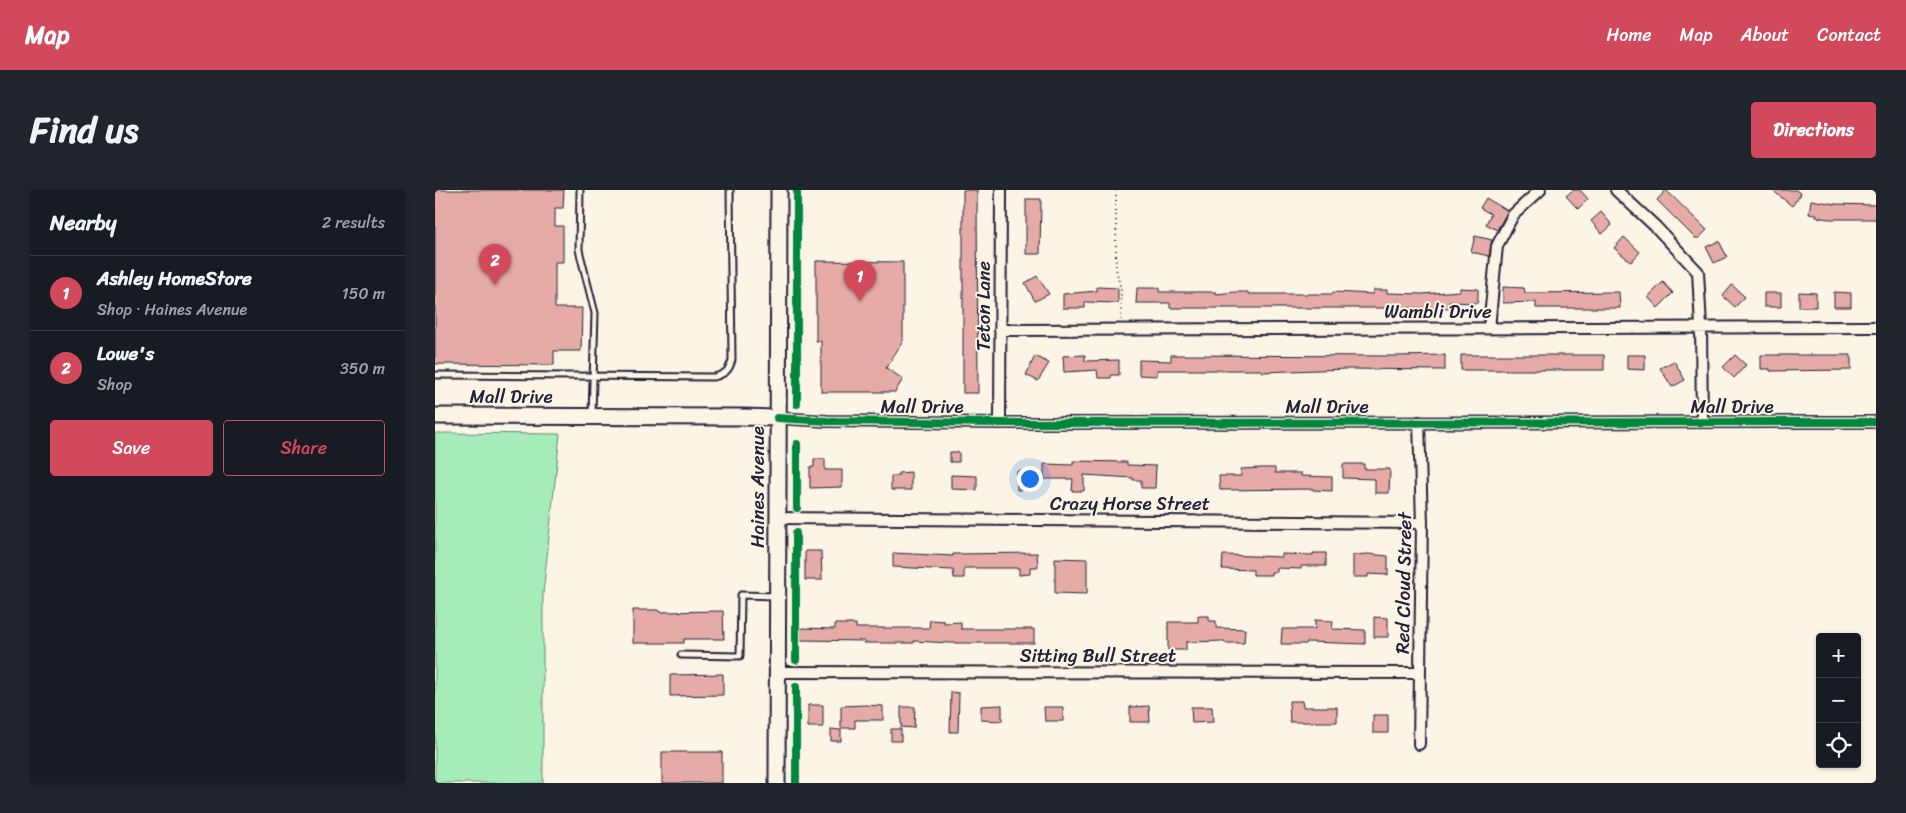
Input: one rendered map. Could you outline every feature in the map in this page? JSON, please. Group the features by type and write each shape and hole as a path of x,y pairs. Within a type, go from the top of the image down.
{"main road":[{"name":"Haines Avenue","path":"777,783 779,190"},
{"name":"Mall Drive","path":"435,416 777,418"}],"street":[{"name":"Teton Lane","path":"1000,423 1001,190"},
{"path":"1489,328 1497,246 1513,215 1540,190"},
{"path":"1616,190 1698,272 1701,327 1701,422"},
{"name":"Wambli Drive","path":"1000,330 1876,327"},
{"name":"Mall Drive","path":"777,418 827,421 1000,423 1876,422"},
{"name":"Red Cloud Street","path":"1419,422 1422,522 1419,744"},
{"name":"Crazy Horse Street","path":"777,518 1422,522"},
{"name":"Sitting Bull Street","path":"777,672 1419,673"}],"lane":[{"path":"580,190 579,250 595,314 592,416"},
{"path":"435,375 714,377 723,375 730,368 732,360 730,190"},
{"path":"681,656 740,656 741,595 777,596"}],"path":[{"path":"1116,190 1116,269 1121,290 1121,330"}],"green space":[{"path":"435,433 560,434 543,594 543,783 435,783"}],"building":[{"path":"435,190 564,190 563,208 555,208 555,226 563,226 563,262 555,262 555,308 582,308 581,351 554,351 554,365 435,364"},
{"path":"963,190 977,190 978,393 963,393"},
{"path":"1573,190 1580,190 1588,199 1578,209 1566,196"},
{"path":"1666,190 1707,230 1699,238 1695,238 1657,200"},
{"path":"1772,190 1796,190 1801,194 1792,206"},
{"path":"1486,198 1508,211 1497,230 1486,224 1491,214 1480,208"},
{"path":"1026,199 1041,199 1040,254 1026,254"},
{"path":"1811,200 1835,204 1876,205 1876,219 1829,219 1816,217 1817,215 1809,214"},
{"path":"1601,212 1612,225 1602,234 1591,221"},
{"path":"1475,236 1492,240 1489,256 1471,252"},
{"path":"1624,237 1640,252 1631,262 1614,248"},
{"path":"1719,241 1727,257 1714,263 1706,247"},
{"path":"816,261 903,262 903,341 886,368 903,379 895,392 821,392 821,341 816,341"},
{"path":"1037,276 1049,294 1035,301 1025,283"},
{"path":"1663,282 1673,293 1658,308 1648,297"},
{"path":"1732,285 1745,297 1735,307 1723,296"},
{"path":"1097,287 1118,288 1118,303 1085,302 1085,308 1063,308 1063,294 1097,291"},
{"path":"1503,287 1524,288 1525,293 1619,292 1620,308 1536,308 1536,302 1503,303"},
{"path":"1137,288 1159,288 1159,292 1216,292 1216,294 1248,292 1248,294 1333,294 1333,292 1373,294 1373,290 1387,290 1387,293 1422,294 1460,291 1460,288 1478,289 1478,303 1449,302 1449,308 1170,308 1170,303 1136,303"},
{"path":"1799,292 1816,293 1816,307 1799,307"},
{"path":"1834,292 1851,293 1851,307 1834,307"},
{"path":"1764,293 1781,293 1781,307 1764,307"},
{"path":"1085,355 1085,361 1119,360 1119,375 1111,375 1111,378 1098,378 1097,370 1064,372 1063,356"},
{"path":"1171,355 1445,355 1445,370 1346,369 1262,372 1262,370 1157,370 1157,376 1139,375 1139,360 1171,361"},
{"path":"1461,355 1604,355 1604,370 1461,370"},
{"path":"1627,355 1645,355 1645,370 1627,369"},
{"path":"1735,355 1746,365 1734,378 1723,367"},
{"path":"1761,355 1851,355 1851,370 1770,371 1770,369 1761,369"},
{"path":"1035,356 1049,363 1038,381 1026,375"},
{"path":"1674,361 1685,380 1672,387 1660,368"},
{"path":"950,452 959,452 959,462 950,462"},
{"path":"814,459 825,459 825,470 842,470 842,487 810,488 810,467 814,467"},
{"path":"1073,461 1127,462 1127,465 1156,466 1155,488 1141,488 1141,480 1133,480 1133,478 1084,475 1084,491 1072,491 1073,479 1044,479 1044,464 1073,465"},
{"path":"1343,464 1364,464 1364,469 1390,469 1389,493 1375,493 1375,479 1343,478"},
{"path":"1275,468 1275,473 1301,473 1301,476 1332,477 1332,491 1313,489 1220,490 1219,476 1241,476 1241,469"},
{"path":"1017,471 1036,471 1036,489 1017,490"},
{"path":"911,472 911,490 891,490 891,476 898,476 898,473"},
{"path":"951,475 977,476 977,490 951,489"},
{"path":"805,551 821,551 822,580 805,580"},
{"path":"893,553 953,556 953,554 1037,553 1038,567 1030,567 1030,574 1019,575 1019,568 964,568 964,578 954,578 953,570 893,567"},
{"path":"1313,553 1326,553 1326,566 1301,566 1301,569 1277,568 1277,572 1271,572 1271,575 1253,575 1253,570 1222,569 1223,555 1282,557 1282,554 1313,555"},
{"path":"1353,555 1388,556 1388,575 1368,574 1368,577 1353,577"},
{"path":"1055,558 1087,559 1087,594 1055,593"},
{"path":"633,610 659,610 659,612 723,611 724,639 684,639 684,643 633,643"},
{"path":"1198,616 1209,616 1209,621 1216,621 1216,628 1245,629 1244,643 1225,643 1225,641 1186,642 1186,650 1168,650 1168,622 1198,622"},
{"path":"1374,617 1388,618 1388,637 1374,637"},
{"path":"930,620 944,621 944,623 961,622 961,629 1034,629 1034,643 914,641 914,643 864,643 864,641 801,640 801,628 835,629 835,624 856,624 856,628 929,628"},
{"path":"1315,620 1333,621 1332,629 1365,630 1365,644 1307,642 1306,644 1281,644 1282,629 1315,629"},
{"path":"723,674 723,695 670,696 670,675"},
{"path":"951,692 959,693 958,732 950,732"},
{"path":"1289,701 1302,701 1303,707 1337,707 1337,722 1290,722"},
{"path":"808,705 823,705 823,727 808,727"},
{"path":"1002,705 1002,721 981,720 981,706"},
{"path":"841,706 883,706 883,720 855,720 855,728 841,728"},
{"path":"1149,706 1150,722 1130,722 1130,707"},
{"path":"901,707 915,707 914,728 901,727"},
{"path":"1044,707 1063,707 1063,721 1045,721"},
{"path":"1191,707 1212,707 1213,722 1192,723"},
{"path":"1373,715 1388,715 1388,733 1373,733"},
{"path":"831,729 841,730 841,741 831,741"},
{"path":"891,729 901,729 901,741 891,741"},
{"path":"662,752 722,752 722,783 662,783"}],"cycle path":[{"path":"797,190 797,404"},
{"path":"777,418 827,421 1000,423 1876,422"},
{"path":"797,444 797,508"},
{"path":"796,533 796,660"},
{"path":"796,687 796,783"}],"place":[{"name":"Lowe's","path":"495,285"},
{"name":"Ashley HomeStore","path":"860,301"}]}
